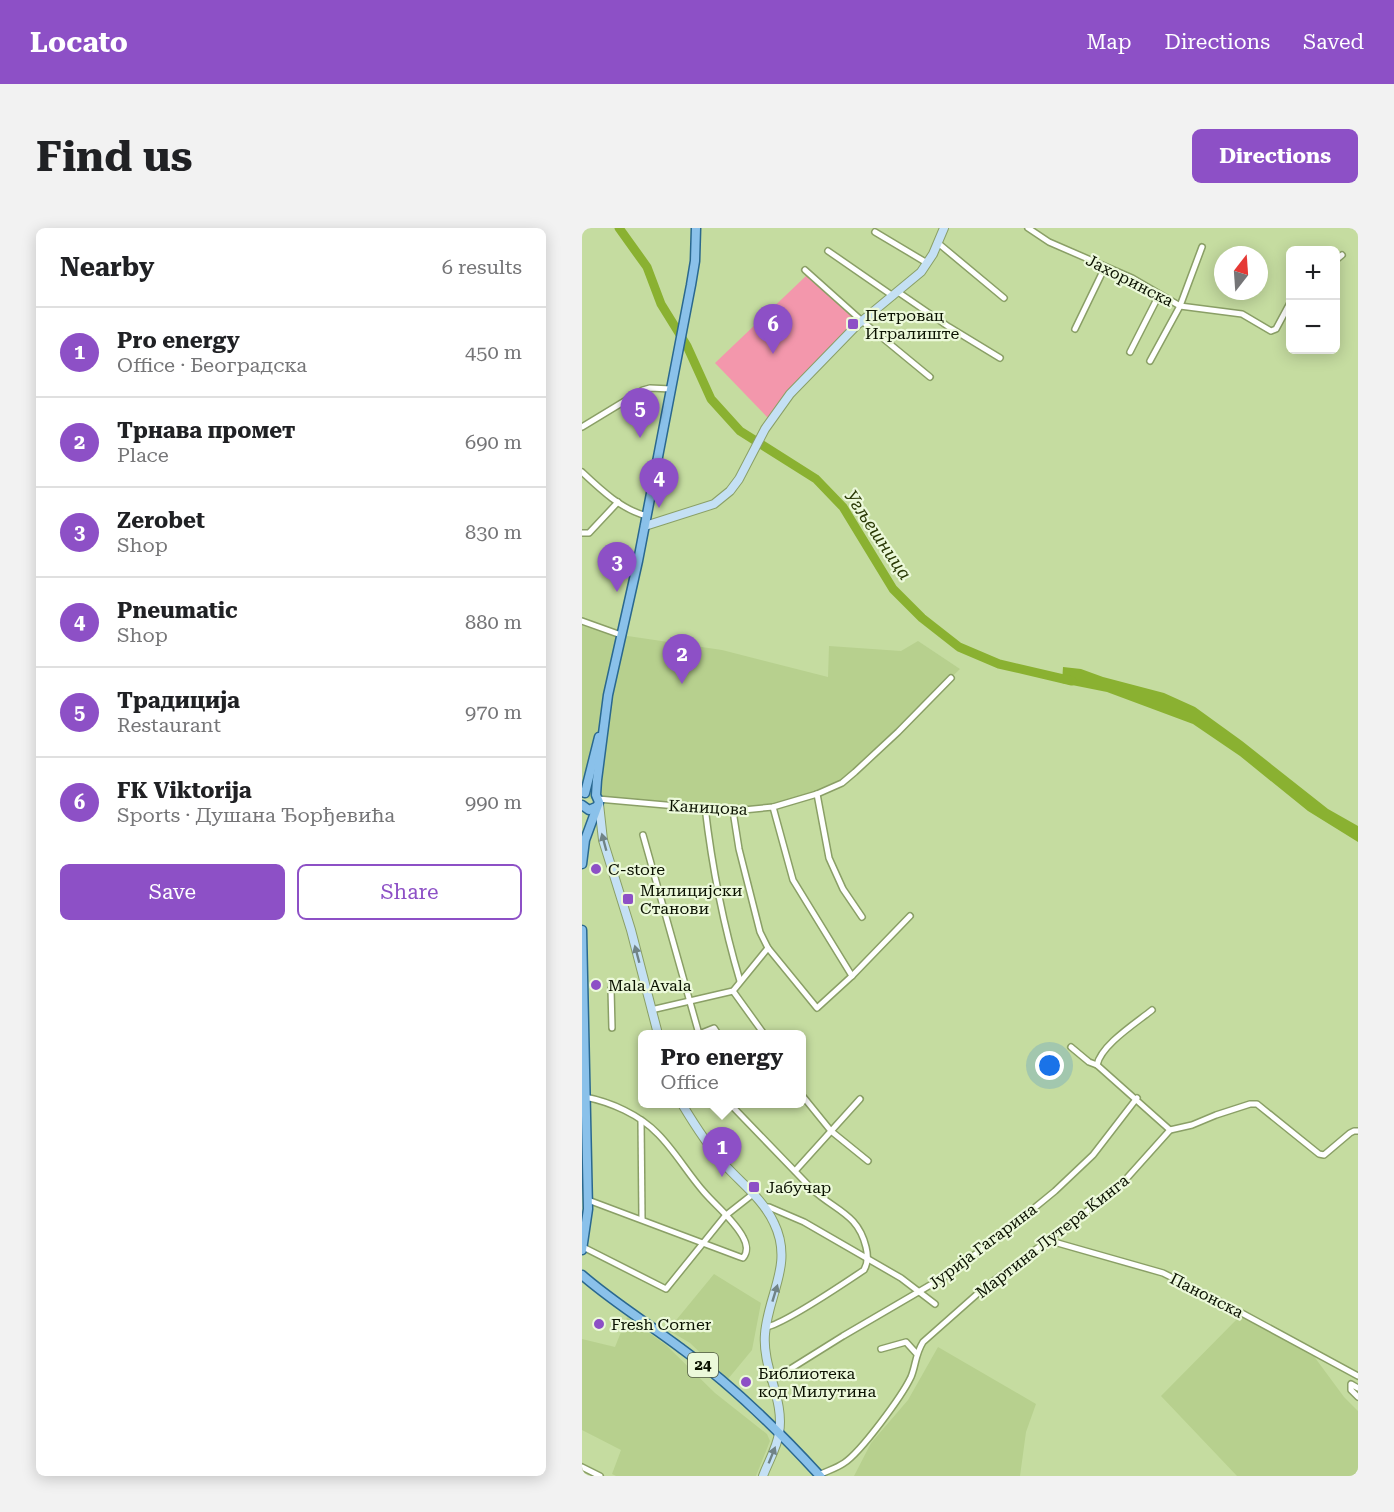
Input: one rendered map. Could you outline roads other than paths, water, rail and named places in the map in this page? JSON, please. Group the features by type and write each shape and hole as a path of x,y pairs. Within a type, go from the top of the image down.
{"main road":[{"path":"582,864 585,840 597,801 602,729 611,679 645,526 694,267 696,228"},
{"path":"583,795 602,729"},
{"path":"583,795 592,792 597,801"},
{"path":"582,805 589,810 597,801"},
{"path":"582,930 586,1205 582,1248"},
{"name":"24","path":"582,1275 703,1365 779,1433 819,1475"}],"street":[{"path":"645,526 714,504 722,499 739,479 765,429 790,394 862,321 921,272 944,228"},
{"name":"Јахоринска","path":"1028,228 1049,242 1132,278 1180,306 1242,314 1271,331 1276,329 1286,310"},
{"path":"875,232 927,263"},
{"path":"938,243 1004,298"},
{"path":"1150,361 1180,306 1202,247"},
{"path":"828,251 1000,358"},
{"path":"1075,329 1105,267"},
{"path":"805,270 930,377"},
{"path":"1130,352 1159,295"},
{"path":"582,427 643,390 671,389"},
{"path":"582,472 618,502 647,516"},
{"path":"582,534 589,533 618,502"},
{"path":"582,621 621,635"},
{"name":"Каницова","path":"597,801 705,807 733,811 773,807 817,794 842,783 855,772 951,678"},
{"path":"817,794 829,858 843,889 862,917"},
{"path":"597,801 603,840 631,930 657,1030"},
{"path":"705,807 712,865 740,981"},
{"path":"773,807 793,880 852,976"},
{"path":"733,811 739,849 760,932 768,948 817,1008 852,976 910,916"},
{"path":"643,835 698,1030"},
{"path":"651,1010 734,991 768,948"},
{"path":"611,989 612,1028"},
{"path":"734,991 761,1030"},
{"path":"1097,1065 1100,1056 1107,1048 1152,1010"},
{"path":"1071,1047 1137,1098 1170,1130 1192,1125 1216,1114 1257,1104 1319,1154 1324,1155 1354,1131 1358,1131"},
{"name":"Јурија Гагарина","path":"771,1381 843,1335 944,1277 999,1237 1055,1191 1093,1155 1137,1098"},
{"path":"795,1171 860,1099"},
{"path":"806,1100 831,1131 868,1161"},
{"path":"584,1101 610,1104 641,1120 658,1134 744,1239 747,1251 743,1258 642,1219 586,1205"},
{"path":"685,1108 722,1162 765,1207 777,1231 782,1258 778,1285 766,1327 765,1348 779,1412 779,1433 763,1476"},
{"path":"734,1108 820,1197 849,1215 858,1224 864,1239 866,1267 799,1312 773,1326 766,1327"},
{"path":"641,1120 642,1219"},
{"name":"Мартина Лутера Кинга","path":"819,1475 845,1463 904,1391 912,1374 916,1353 923,1342 984,1288 1118,1188 1170,1130"},
{"path":"582,1248 666,1289 725,1216 753,1194"},
{"path":"765,1207 768,1206 804,1222 907,1282 918,1293 935,1304"},
{"name":"Панонска","path":"1047,1240 1163,1273 1358,1376"},
{"path":"881,1349 906,1342 916,1353"},
{"path":"1358,1388 1351,1384 1351,1390 1358,1397"},
{"path":"582,1467 600,1476"}],"waterway":[{"name":"Угљешница","path":"619,228 647,267 661,304 687,346 711,399 740,431 816,479 843,507 893,589 922,618 959,647 999,664 1072,681"}],"place":[{"name":"Петровац Игралиште","path":"853,324"},
{"name":"FK Viktorija","path":"773,354"},
{"name":"Традиција","path":"640,438"},
{"name":"Pneumatic","path":"659,508"},
{"name":"Zerobet","path":"617,592"},
{"name":"Трнава промет","path":"682,684"},
{"name":"C-store","path":"596,869"},
{"name":"Милицијски Станови","path":"628,899"},
{"name":"Mala Avala","path":"596,985"},
{"name":"Pro energy","path":"722,1177"},
{"name":"Јабучар","path":"754,1187"},
{"name":"Fresh Corner","path":"599,1324"},
{"name":"Библиотека код Милутина","path":"746,1382"}]}
